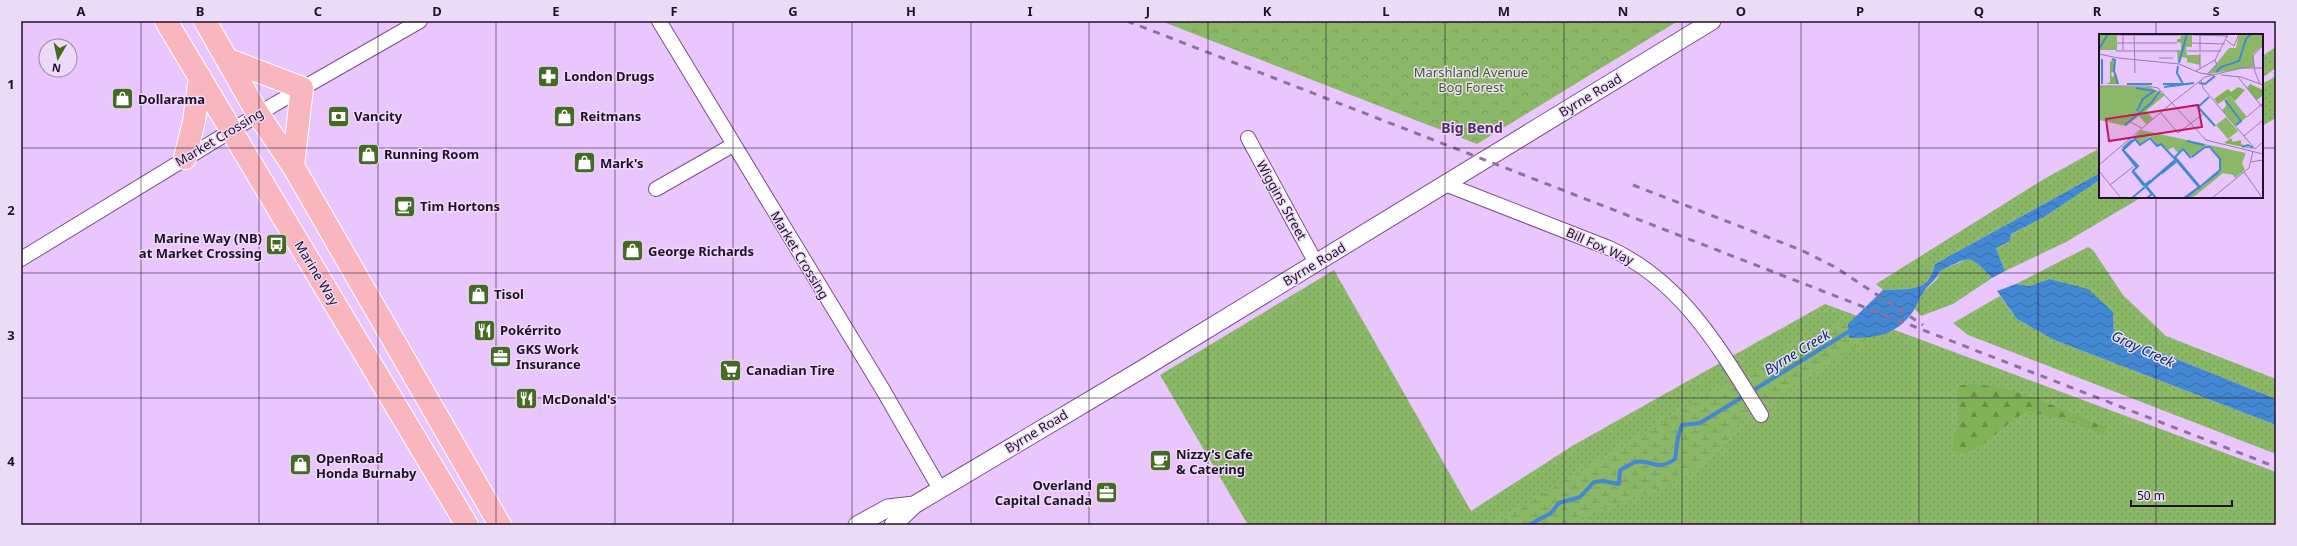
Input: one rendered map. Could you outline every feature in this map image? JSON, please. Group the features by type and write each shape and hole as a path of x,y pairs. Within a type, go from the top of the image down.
{"main road":[{"name":"Marine Way","path":"166,21 467,525"},
{"path":"205,21 229,60 258,114 293,166 500,525"},
{"path":"229,60 302,88 296,126 293,166"},
{"path":"185,158 194,121 200,77"}],"street":[{"name":"Market Crossing","path":"21,259 231,130 420,21"},
{"name":"Market Crossing","path":"659,21 883,390 940,489"},
{"name":"Byrne Road","path":"893,525 914,504 1316,263 1712,21"},
{"name":"Wiggins Street","path":"1248,138 1316,263"},
{"path":"656,189 733,145"},
{"name":"Bill Fox Way","path":"1445,184 1630,257 1653,274 1689,308 1712,338 1761,415"},
{"name":"Byrne Road","path":"857,525 888,508 914,504"}],"green space":[{"name":"Marshland Avenue Bog Forest","path":"1161,21 1678,21 1477,144"},
{"path":"2276,47 2276,68 2263,77 2263,55"},
{"path":"2276,76 2276,118 2263,125 2263,83"},
{"path":"2099,149 2099,174 1935,264 1932,274 1923,285 1909,289 1883,290 1876,284 2044,179"},
{"path":"2099,181 2099,198 2140,198 2066,242 2005,271 1996,248 2010,241 2011,234 2044,217"},
{"path":"2088,247 2093,250 2123,295 2166,336 2276,379 2276,399 2114,334 2113,312 2049,279 2030,286 2016,284"},
{"path":"1967,259 1976,261 1992,278 1953,304 1921,316 1915,309 1923,292 1937,279 1940,271"},
{"path":"1334,270 1471,511 1572,446 1825,304 2276,472 2276,525 1248,525 1160,375"},
{"path":"2000,296 2017,319 2054,340 2276,425 2276,454 1968,335 1953,323"},
{"path":"1846,321 1848,324 1849,338 1869,338 1741,420 1722,449 1696,470 1659,489 1588,514 1569,525 1491,525 1722,387"},
{"path":"1973,384 1991,386 2025,395 2107,427 2103,435 2071,422 2028,411 1971,451 1963,453 1952,450 1958,420 1957,389 1961,385"}],"water":[{"path":"2099,174 2099,181 2044,217 2011,234 2010,241 1996,248 2005,271 1992,278 1978,264 1973,261 1963,260 1940,271 1927,287 1908,318 1894,330 1878,336 1849,338 1848,324 1883,290 1916,288 1922,285 1932,274 1935,264"},
{"name":"Gray Creek","path":"2049,279 2088,289 2113,312 2114,334 2276,399 2276,425 2054,340 2017,319 1997,291 2016,284 2030,286"}],"waterway":[{"name":"Byrne Creek","path":"1529,525 1551,513 1559,503 1580,497 1594,482 1603,481 1619,484 1620,470 1635,462 1641,461 1663,465 1675,459 1678,437 1682,425 1700,423 1853,329"}],"railway":[{"path":"1127,21 2276,467"},
{"path":"1633,185 1801,250 1835,267 1923,325"}],"place":[{"name":"London Drugs","path":"548,76"},
{"name":"Dollarama","path":"122,99"},
{"name":"Vancity","path":"339,116"},
{"name":"Reitmans","path":"565,116"},
{"name":"Running Room","path":"368,154"},
{"name":"Mark's","path":"584,163"},
{"name":"Tim Hortons","path":"405,206"},
{"name":"Marine Way (NB) at Market Crossing","path":"277,245"},
{"name":"George Richards","path":"632,251"},
{"name":"Tisol","path":"479,294"},
{"name":"Pokérrito","path":"485,330"},
{"name":"GKS Work Insurance","path":"501,356"},
{"name":"Canadian Tire","path":"730,370"},
{"name":"McDonald's","path":"526,399"},
{"name":"Nizzy's Cafe & Catering","path":"1160,461"},
{"name":"OpenRoad Honda Burnaby","path":"300,465"},
{"name":"Overland Capital Canada","path":"1107,492"}],"district":[{"name":"Big Bend","path":"1472,128"}]}
